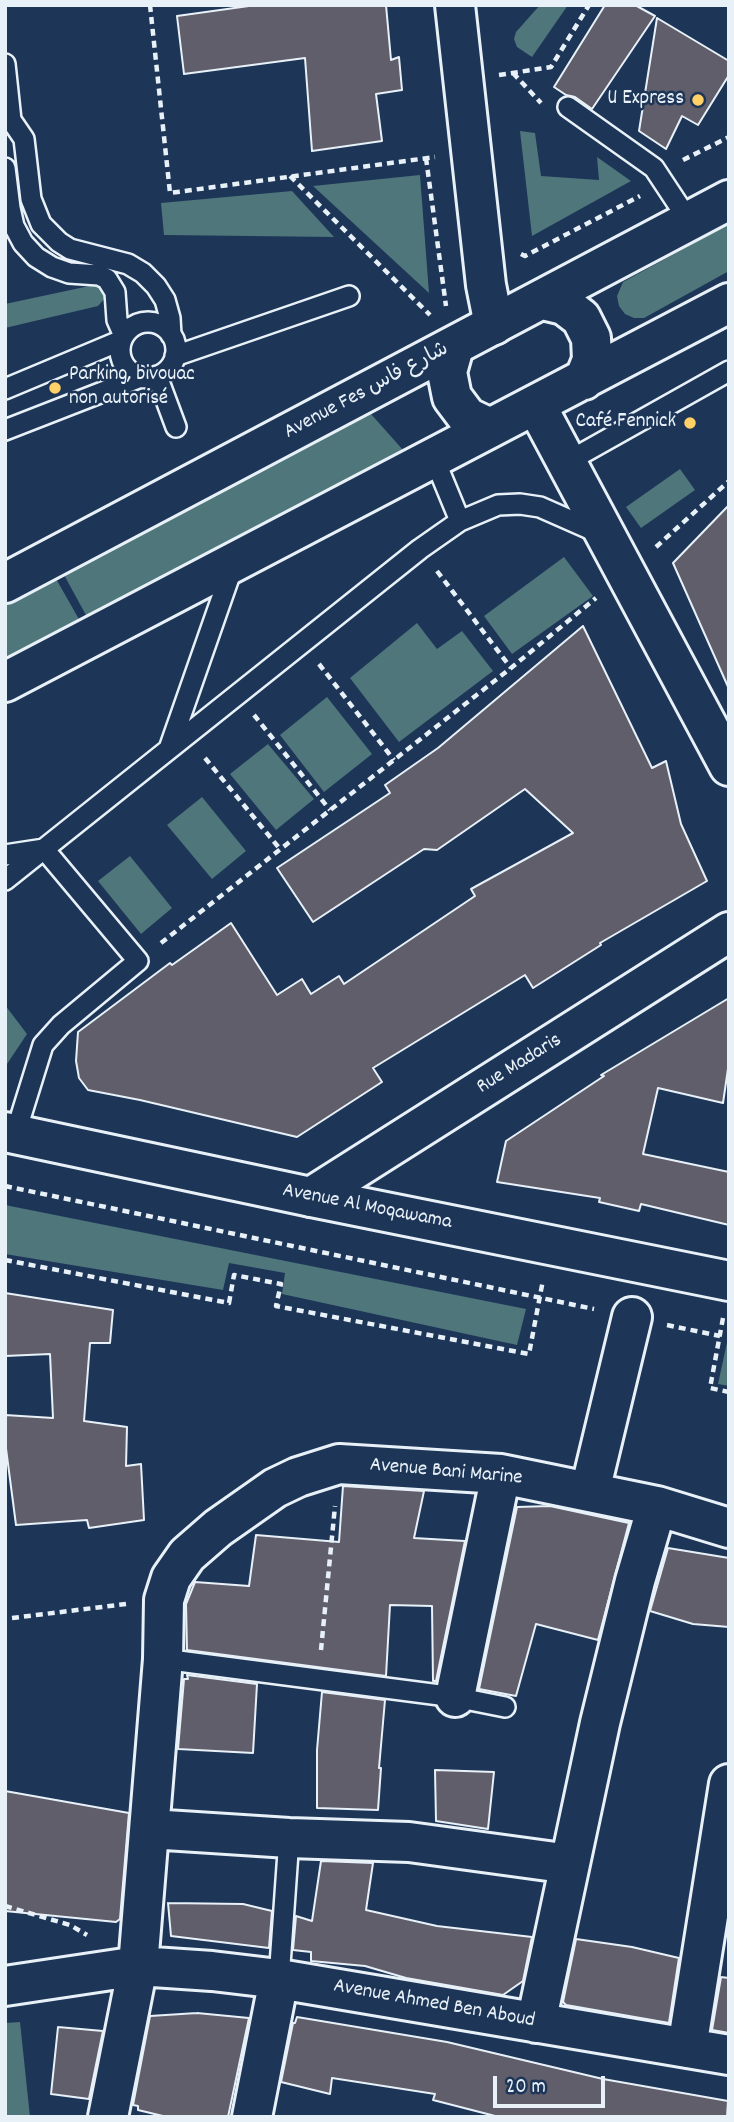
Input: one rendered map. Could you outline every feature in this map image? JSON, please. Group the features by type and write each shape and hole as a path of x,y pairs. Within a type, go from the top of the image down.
{"street":[{"path":"456,5 481,78 471,152 486,285 495,325"},
{"name":"Avenue Fes شارع فاس","path":"5,583 729,200"},
{"path":"543,300 564,305 581,318 591,338 592,360 584,380"},
{"path":"5,682 729,303"},
{"path":"454,347 447,372 452,397 467,417 490,428"},
{"path":"536,405 729,766"},
{"name":"Rue Madaris","path":"311,1197 729,932"},
{"name":"Avenue Al Moqawama","path":"10,1133 550,1245 727,1295"},
{"path":"590,1491 632,1317"},
{"name":"Avenue Bani Marine","path":"164,1600 171,1578 187,1555 251,1504 298,1477 338,1464 501,1474 657,1506 729,1528"},
{"path":"455,1697 501,1474"},
{"path":"536,2023 600,1723 635,1581 657,1506"},
{"path":"111,2116 138,1966 163,1659 164,1600"},
{"path":"687,2048 729,1784"},
{"path":"150,1829 409,1843 570,1864"},
{"name":"Avenue Ahmed Ben Aboud","path":"5,1986 138,1966 212,1971 279,1979 729,2055"},
{"path":"252,2117 279,1979"}],"lane":[{"path":"5,64 8,125 24,139 31,200 41,224 59,243 119,261 143,273 156,285 165,300 175,345 175,356 171,365 149,377 5,430"},
{"path":"568,107 654,168 689,221"},
{"path":"5,168 14,226 23,243 36,257 52,267 69,273 99,275 107,279 116,292 117,320 123,338 121,359 125,367 149,377 176,427"},
{"path":"175,356 349,296"},
{"path":"5,389 123,338 130,328 147,322 157,324 171,335"},
{"path":"567,461 729,371"},
{"path":"434,458 460,521"},
{"path":"5,880 420,549 460,521 498,505 520,504 540,507 607,536"},
{"path":"168,750 234,562"},
{"path":"5,855 44,849"},
{"path":"10,1133 43,1045 61,1025 138,961 44,849"},
{"path":"163,1659 455,1697 505,1707"},
{"path":"279,1979 289,1838"}],"path":[{"path":"150,5 170,193 471,152"},
{"path":"481,78 551,67 589,5"},
{"path":"481,78 498,64"},
{"path":"513,73 545,108"},
{"path":"481,78 500,88"},
{"path":"418,321 446,306 426,158"},
{"path":"289,176 430,315"},
{"path":"517,251 525,256 639,197 643,192"},
{"path":"138,961 510,668 625,574 729,481"},
{"path":"420,549 510,668"},
{"path":"303,642 394,760"},
{"path":"237,694 330,810"},
{"path":"186,735 280,849"},
{"path":"5,1186 588,1308"},
{"path":"5,1260 229,1303 234,1275 246,1277 281,1284 276,1306 528,1354 550,1245"},
{"path":"727,1295 710,1388 729,1392"},
{"path":"675,1327 720,1336"},
{"path":"319,1679 338,1464"},
{"path":"12,1618 164,1600"},
{"path":"5,1906 71,1925 138,1966"}],"green space":[{"path":"540,5 568,5 532,57 517,47 514,39 516,32"},
{"path":"520,131 535,133 541,176 599,180 597,157 631,181 532,236"},
{"path":"420,175 429,293 313,186"},
{"path":"292,191 334,237 164,235 161,203"},
{"path":"729,224 729,271 644,318 625,314 619,306 617,296 623,282"},
{"path":"94,285 104,292 105,298 98,306 5,328 5,304"},
{"path":"371,414 403,450 87,617 63,573"},
{"path":"680,469 695,490 641,528 626,507"},
{"path":"564,557 593,596 512,654 484,616"},
{"path":"55,577 80,621 5,659 5,604"},
{"path":"417,623 437,649 462,631 493,671 399,742 350,678"},
{"path":"327,697 372,754 324,792 280,735"},
{"path":"268,744 314,799 276,830 230,774"},
{"path":"202,797 246,851 212,879 167,825"},
{"path":"130,856 172,908 141,934 98,881"},
{"path":"5,1005 27,1034 5,1067"},
{"path":"5,1205 526,1309 517,1345 282,1294 285,1273 229,1263 223,1290 5,1254"},
{"path":"729,1333 729,1386 718,1384"},
{"path":"20,2022 30,2117 5,2117 5,2023"}],"building":[{"path":"256,5 386,5 391,60 399,57 402,90 376,94 382,141 312,151 305,58 184,74 177,16"},
{"path":"605,5 635,5 655,16 592,109 554,87"},
{"path":"657,18 729,61 729,75 698,125 682,116 666,149 639,131"},
{"path":"729,505 729,689 673,563"},
{"path":"583,626 652,768 666,761 681,824 707,881 600,943 601,945 533,988 525,975 373,1068 382,1082 297,1137 88,1090 79,1078 76,1061 78,1032 170,963 172,965 231,923 277,995 302,979 311,994 339,976 344,984 475,896 471,889 573,833 525,789 437,850 424,849 313,922 277,868 390,793 385,785 438,748"},
{"path":"729,998 729,1062 723,1103 658,1088 643,1154 729,1172 729,1225 641,1204 639,1211 599,1202 600,1198 497,1182 506,1141 604,1076 601,1075"},
{"path":"5,1293 113,1310 110,1343 90,1343 84,1421 127,1427 126,1466 141,1464 144,1520 89,1528 87,1520 16,1525 5,1441 5,1415 53,1418 50,1354 5,1356"},
{"path":"343,1486 424,1491 414,1538 465,1541 436,1681 433,1681 432,1606 390,1605 386,1676 187,1650 186,1604 195,1582 249,1586 256,1535 339,1542"},
{"path":"550,1506 629,1523 598,1640 536,1624 516,1696 479,1689 517,1507"},
{"path":"668,1548 729,1558 729,1627 693,1624 650,1611"},
{"path":"187,1675 257,1684 253,1753 178,1749 184,1679 188,1679"},
{"path":"322,1692 385,1700 378,1810 317,1808 317,1750"},
{"path":"435,1770 494,1772 488,1829 436,1821"},
{"path":"5,1791 129,1813 120,1919 116,1922 5,1911"},
{"path":"321,1861 373,1863 366,1910 437,1926 532,1937 523,1981 503,1995 406,1978 365,1966 311,1961 311,1952 293,1950 296,1916 312,1921"},
{"path":"168,1903 243,1904 272,1911 269,1948 171,1936"},
{"path":"576,1939 632,1947 679,1958 669,2023 566,2005 563,2002"},
{"path":"721,1977 729,1978 729,2033 712,2030"},
{"path":"197,2013 249,2018 228,2117 167,2117 138,2110 138,2106 133,2105 150,2016"},
{"path":"297,2017 447,2042 603,2079 728,2101 727,2117 499,2117 433,2100 435,2094 332,2078 330,2094 281,2082 293,2023"},
{"path":"58,2027 103,2031 89,2099 51,2094"}],"place":[{"name":"U Express","path":"698,100"},
{"name":"Parking, bivouac non autorisé","path":"55,388"},
{"name":"Café Fennick","path":"690,423"}]}
